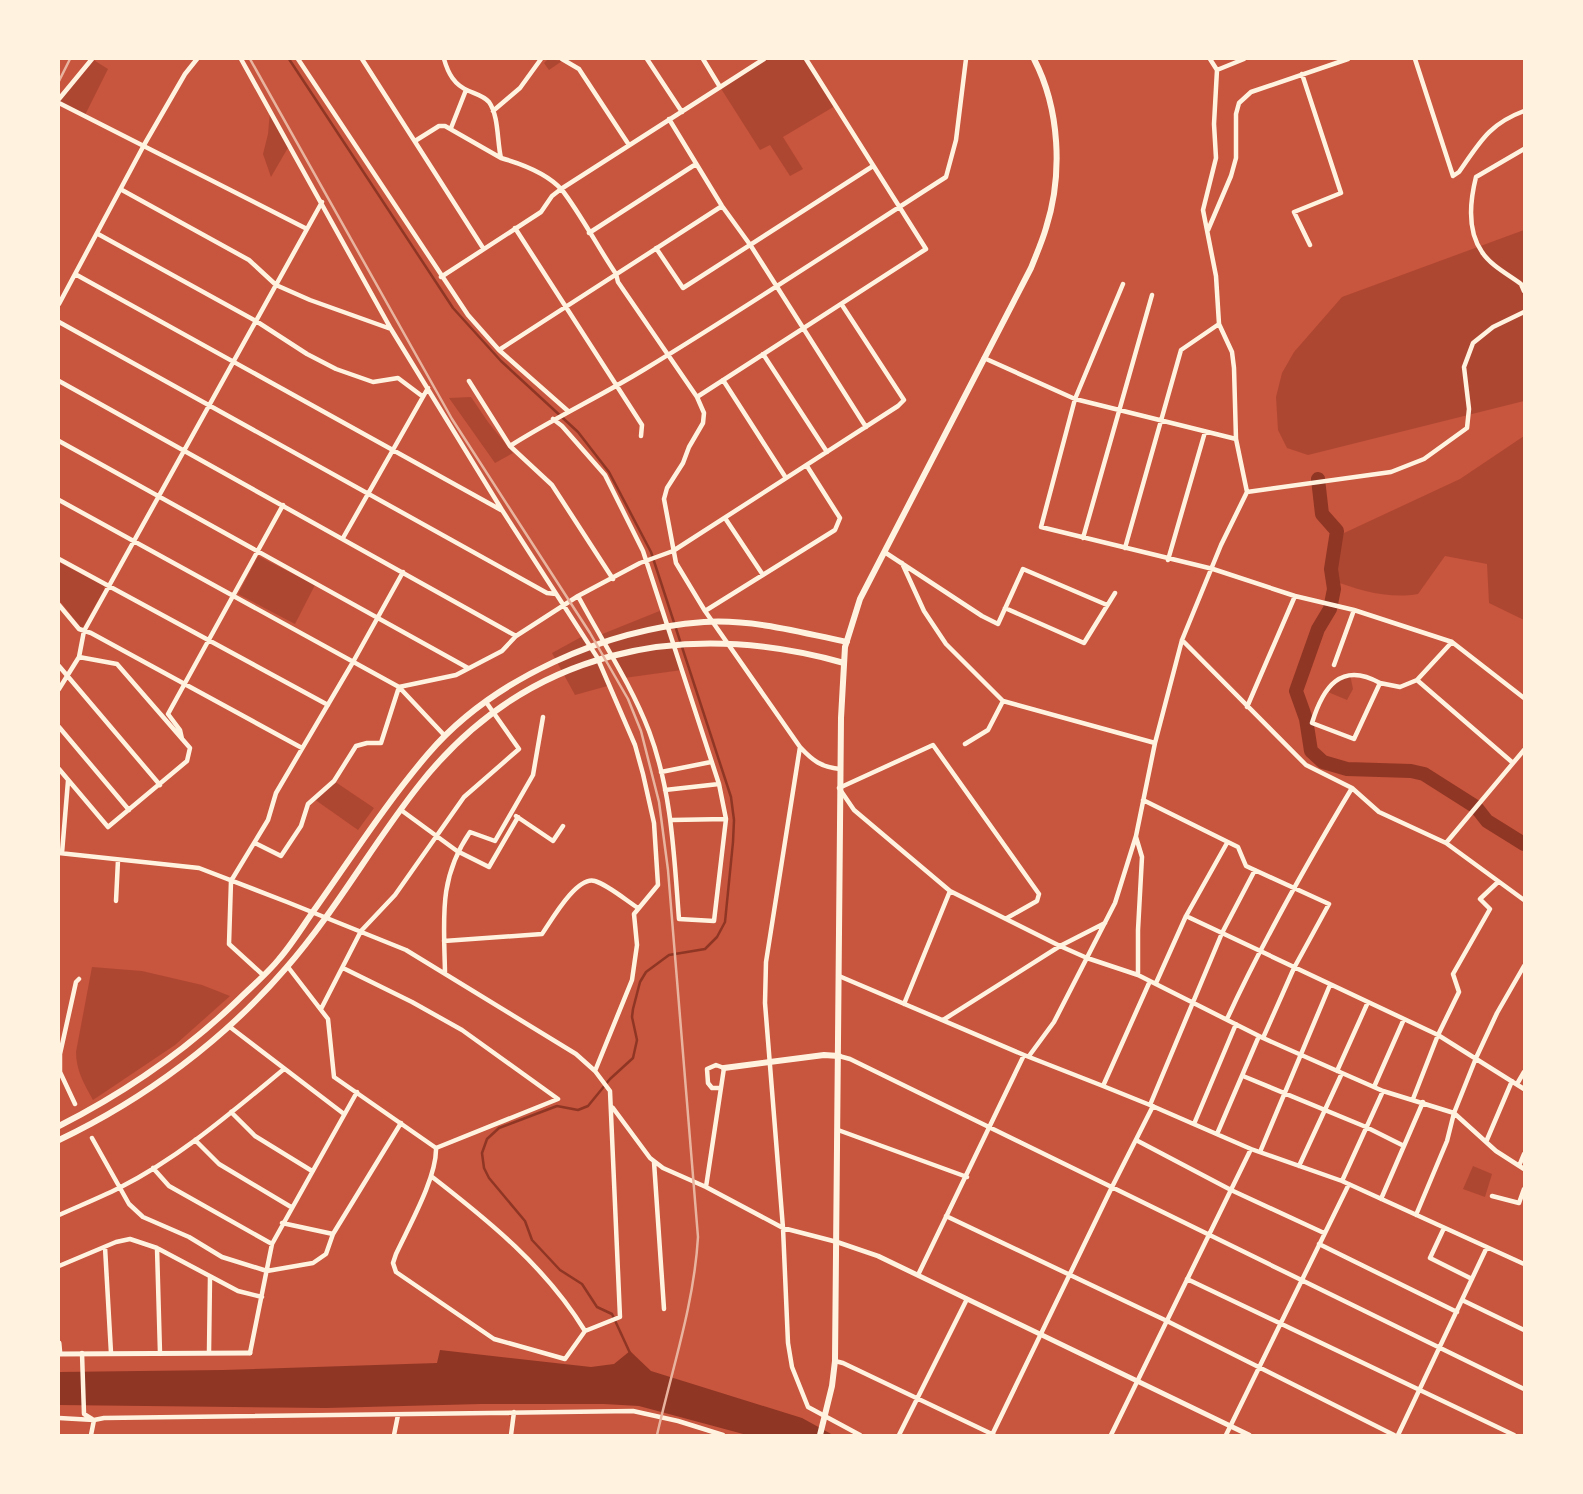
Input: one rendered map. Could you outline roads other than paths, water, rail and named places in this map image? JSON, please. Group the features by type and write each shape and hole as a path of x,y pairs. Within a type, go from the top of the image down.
{"main road":[{"path":"820,1435 835,1361 839,1056 839,788 844,663 847,642 860,599 886,553 1031,268 1046,228 1052,206 1056,159 1055,134 1052,108 1034,59"},
{"path":"59,1126 88,1111 154,1070 201,1034 263,975 279,959 389,803 445,736 486,702 547,666 580,651 617,638 655,629 705,622 730,622 769,626 847,642"},
{"path":"59,1140 102,1117 162,1079 230,1027 288,967 325,918 420,783 443,758 493,711 520,693 550,676 588,662 651,648 703,643 754,645 785,649 844,663"},
{"path":"724,1068 824,1055 839,1056"}],"street":[{"path":"59,99 92,59"},
{"path":"59,304 122,190 144,145 185,74 197,59"},
{"path":"241,59 391,329 502,510 597,657 611,685 635,744 654,823 658,885 634,914 637,945 632,980 595,1071"},
{"path":"298,59 468,315 499,350 566,412"},
{"path":"362,59 483,248"},
{"path":"444,59 449,75 466,90 478,94 489,102 493,111 501,158"},
{"path":"493,111 520,88 541,59"},
{"path":"562,59 579,69 629,145"},
{"path":"647,59 682,112"},
{"path":"703,59 720,87"},
{"path":"441,277 541,212 552,196 561,189 764,59"},
{"path":"697,397 926,249 806,59"},
{"path":"510,446 554,418 618,386 946,177 956,140 966,59"},
{"path":"918,1275 1026,1056 1054,1022 1115,903 1136,836 1155,743 1182,640 1220,545 1247,492 1236,439 1232,352 1219,324 1216,276 1203,210 1216,158 1214,124 1217,70 1210,59"},
{"path":"1217,70 1244,59"},
{"path":"1207,231 1236,158 1236,114 1239,103 1251,92 1348,59"},
{"path":"1415,59 1453,176 1459,172 1490,128 1509,116 1524,110"},
{"path":"1302,74 1341,193 1294,212 1310,245"},
{"path":"450,128 466,90"},
{"path":"59,103 307,229"},
{"path":"670,119 722,206 751,246 774,286 866,426"},
{"path":"415,141 439,126 450,128 501,158 519,163 539,172 561,189 616,274 618,282 697,397 704,413 703,423 689,446 683,463 667,488 664,499 676,562 705,611 800,747 813,762 825,767 840,769"},
{"path":"1524,149 1476,177 1470,200 1474,238 1482,254 1521,284 1524,291"},
{"path":"589,232 696,164"},
{"path":"656,248 683,288 874,166"},
{"path":"122,190 249,260 276,285 310,300 391,329"},
{"path":"59,689 79,657 84,631 322,202"},
{"path":"499,350 722,206"},
{"path":"515,228 642,425 642,436"},
{"path":"98,234 256,321 307,354 336,369 373,382 398,378 422,396"},
{"path":"75,274 393,448 502,510"},
{"path":"1123,284 1075,398 1041,527 1168,560 1212,569 1295,596 1354,610 1452,642 1524,698"},
{"path":"1083,538 1152,295"},
{"path":"399,687 456,675 502,651 516,636 578,596 648,560 673,551 898,406 904,400 842,305"},
{"path":"1247,492 1391,472 1424,459 1467,428 1469,409 1464,367 1473,344 1493,327 1524,312"},
{"path":"59,322 368,492 547,594 556,594"},
{"path":"1124,548 1181,350 1219,324"},
{"path":"763,354 828,452"},
{"path":"984,358 1075,398 1236,439"},
{"path":"724,380 786,478"},
{"path":"59,381 516,636"},
{"path":"469,381 510,446 552,485 613,579"},
{"path":"343,538 428,388"},
{"path":"554,418 605,475 648,560 719,784 726,819 714,921 679,920 672,820 650,732 633,696 578,596"},
{"path":"1168,560 1205,432"},
{"path":"59,441 468,668"},
{"path":"705,611 835,530 840,518 807,466"},
{"path":"59,500 399,687 445,736"},
{"path":"183,740 180,730 168,714 283,505"},
{"path":"726,518 762,575"},
{"path":"886,553 975,612 998,624 1023,569 1107,605"},
{"path":"59,559 328,705"},
{"path":"902,563 924,611 946,644 1003,700 1155,743"},
{"path":"263,975 228,944 232,881 268,820 276,793 353,662 402,572"},
{"path":"1005,608 1084,643 1115,593"},
{"path":"1248,707 1295,596"},
{"path":"59,605 79,629 91,633 302,748"},
{"path":"1334,665 1354,610"},
{"path":"1182,640 1306,765 1352,788 1378,812 1446,843 1524,900"},
{"path":"1380,683 1354,739 1312,723 1317,707 1327,691 1345,675 1355,673 1367,676 1380,683 1400,687 1417,680 1452,642"},
{"path":"59,769 108,827 187,761 190,748 117,664 79,657"},
{"path":"59,666 160,785"},
{"path":"1417,680 1513,763"},
{"path":"255,843 281,856 300,826 308,804 334,780 356,746 367,743 382,743 399,687"},
{"path":"965,744 988,730 1003,700"},
{"path":"321,1009 361,931 395,895 464,797 519,749 486,702"},
{"path":"445,973 445,889 457,851 470,832 495,841 513,814 533,775 544,717"},
{"path":"59,727 129,810"},
{"path":"1007,918 1038,901 1039,894 933,745 839,788 854,810 950,891 1060,946 1156,983 1261,1037 1342,1074 1383,1091 1454,1113 1486,1142 1524,1169"},
{"path":"800,747 766,962 765,1003 783,1228 786,1322 792,1367 808,1407 824,1418 860,1435"},
{"path":"1446,843 1524,750"},
{"path":"660,772 711,762"},
{"path":"68,781 60,853 199,868 361,931 406,950 445,973 576,1054 595,1071 609,1089 612,1107 620,1317 585,1331 565,1359 494,1339 396,1272 393,1263 431,1176 436,1159 436,1148"},
{"path":"664,790 719,784"},
{"path":"1227,1019 1258,951 1292,888 1352,788"},
{"path":"1144,800 1238,847 1246,866 1329,904 1294,968 1242,1076 1217,1134"},
{"path":"401,810 457,851 489,867 518,818"},
{"path":"513,814 553,842 563,826"},
{"path":"672,820 726,819"},
{"path":"1136,836 1142,857 1138,930 1138,975"},
{"path":"1156,983 1186,916 1227,843"},
{"path":"116,902 118,860"},
{"path":"835,1361 993,1435 1152,1106 1222,934 1255,870"},
{"path":"444,941 542,934 570,893 586,881 594,880 638,908"},
{"path":"1413,1099 1438,1035 1459,992 1453,974 1490,909 1480,899 1498,882"},
{"path":"904,1004 950,891"},
{"path":"1186,916 1438,1035 1524,1089"},
{"path":"943,1020 1060,946 1105,923"},
{"path":"1416,1216 1447,1142 1454,1113 1476,1058 1497,1013 1524,966"},
{"path":"288,967 328,1019 334,1077 436,1148"},
{"path":"343,968 412,1002 462,1030 558,1099 436,1148"},
{"path":"839,976 1251,1149 1342,1181 1524,1264"},
{"path":"75,1104 60,1073 60,1054 64,1028 76,982 79,980"},
{"path":"1104,1086 1150,981"},
{"path":"1260,1152 1330,985"},
{"path":"1336,1071 1368,1002"},
{"path":"1374,1087 1404,1019"},
{"path":"1194,1124 1236,1024"},
{"path":"230,1027 344,1114"},
{"path":"839,1056 850,1059 1524,1388"},
{"path":"706,1187 721,1088 724,1068 716,1065 707,1069 708,1083 712,1088 721,1088"},
{"path":"59,1215 120,1188 153,1168 195,1140 284,1069"},
{"path":"1517,1084 1524,1072"},
{"path":"1300,1166 1342,1074"},
{"path":"1242,1076 1366,1127 1404,1146"},
{"path":"1486,1142 1512,1081"},
{"path":"1342,1181 1383,1091"},
{"path":"59,1344 59,1354 250,1353 272,1244 282,1223 357,1092"},
{"path":"1381,1199 1423,1102"},
{"path":"612,1107 654,1162 783,1228 837,1242 878,1256 1249,1435"},
{"path":"231,1112 255,1136 312,1171"},
{"path":"92,1138 129,1204 143,1216 189,1237 222,1257 267,1271 313,1263 326,1254 333,1234 400,1123"},
{"path":"838,1130 967,1177"},
{"path":"195,1140 219,1164 292,1208"},
{"path":"1136,1140 1231,1190 1324,1233"},
{"path":"1111,1435 1251,1149"},
{"path":"1519,1166 1524,1154"},
{"path":"654,1162 664,1309"},
{"path":"153,1168 169,1186 272,1244"},
{"path":"431,1176 488,1221 528,1258 570,1306 585,1331"},
{"path":"1226,1435 1349,1184"},
{"path":"1492,1196 1519,1203 1524,1189"},
{"path":"946,1216 1167,1321 1260,1369 1396,1435 1420,1389 1487,1247"},
{"path":"282,1223 333,1234"},
{"path":"1444,1228 1430,1258 1472,1278"},
{"path":"59,1266 130,1239 158,1248 210,1278 238,1290 262,1297"},
{"path":"1318,1244 1457,1312"},
{"path":"105,1247 112,1353"},
{"path":"158,1248 160,1353"},
{"path":"209,1352 210,1278"},
{"path":"1187,1279 1514,1435"},
{"path":"899,1435 967,1299"},
{"path":"1462,1300 1524,1330"},
{"path":"82,1353 84,1414 94,1420"},
{"path":"59,1418 94,1420 104,1418 633,1411 678,1421 724,1435"},
{"path":"511,1435 514,1412"},
{"path":"394,1435 398,1414"},
{"path":"90,1435 94,1420"}],"waterway":[{"path":"289,59 453,308 501,361 578,432 609,472 651,552 731,797 734,820 733,842 725,922 717,937 705,949 669,955 646,972 640,982 633,1009 632,1017 637,1040 633,1058 610,1079 588,1106 578,1110 557,1106 499,1128 487,1139 482,1153 484,1168 489,1178 525,1221 532,1240 560,1270 582,1284 597,1307 612,1314 630,1353"},
{"path":"1318,479 1322,514 1337,531 1331,569 1334,589 1330,609 1318,629 1296,691 1306,719 1311,751 1323,762 1347,769 1411,771 1424,774 1476,807 1487,821 1524,844"}],"railway":[{"path":"59,81 70,59"},
{"path":"250,59 452,419 590,633 628,699 641,731 659,802 668,870 698,1237 696,1262 682,1337 657,1435"}]}
